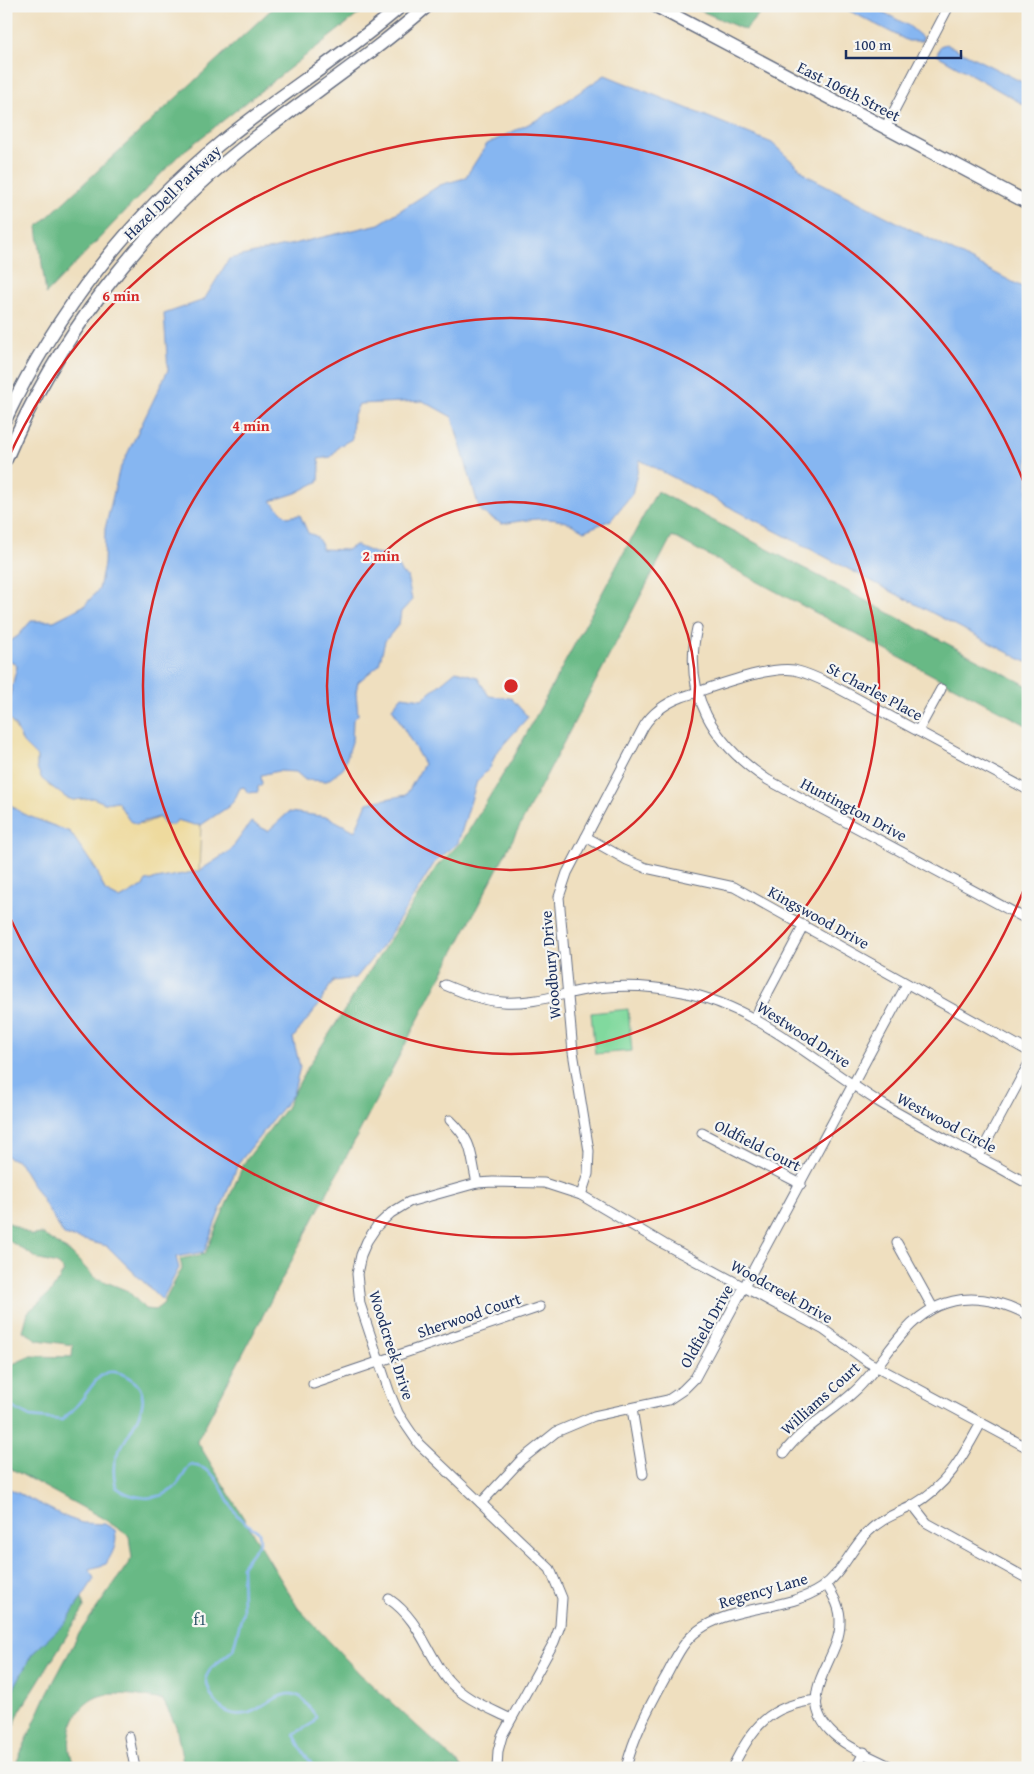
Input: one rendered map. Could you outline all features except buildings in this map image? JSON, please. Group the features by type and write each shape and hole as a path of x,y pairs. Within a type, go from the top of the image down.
{"main road":[{"name":"Hazel Dell Parkway","path":"6,418 34,365 61,322 127,232 223,141 401,6"},
{"name":"Hazel Dell Parkway","path":"6,459 44,383 85,315 129,257 173,210 242,148 376,48 427,6"},
{"name":"East 106th Street","path":"656,6 1028,203"}],"street":[{"path":"885,128 949,6"},
{"name":"Huntington Drive","path":"697,628 692,652 693,674 704,711 714,729 733,752 754,771 1028,920"},
{"name":"St Charles Place","path":"698,692 778,670 793,670 809,674 1028,790"},
{"path":"918,731 941,689"},
{"name":"Woodbury Drive","path":"581,1195 588,1174 589,1152 575,1069 559,897 567,873 649,719 671,701 698,692"},
{"name":"Kingswood Drive","path":"586,837 626,860 646,868 734,887 1028,1051"},
{"path":"754,1019 804,925"},
{"name":"Oldfield Drive","path":"481,1502 528,1453 556,1432 594,1416 668,1400 683,1390 695,1378 907,984"},
{"name":"Westwood Drive","path":"445,985 479,998 502,1002 529,1001 606,987 660,988 710,1000 754,1019 853,1084"},
{"path":"979,1156 1028,1065"},
{"name":"Westwood Circle","path":"853,1084 888,1107 1028,1184"},
{"path":"450,1120 464,1134 469,1143 477,1184"},
{"name":"Oldfield Court","path":"702,1133 801,1184"},
{"name":"Woodcreek Drive","path":"497,1768 498,1751 511,1720 554,1642 560,1626 562,1598 550,1569 413,1436 398,1413 360,1304 357,1274 361,1255 367,1241 377,1226 391,1212 409,1202 477,1184 515,1181 544,1183 581,1195 664,1244 824,1330 877,1366 1028,1448"},
{"path":"897,1243 933,1308 958,1300 978,1299 1003,1304 1028,1316"},
{"name":"Sherwood Court","path":"313,1384 540,1307"},
{"name":"Williams Court","path":"784,1452 797,1436 856,1390 903,1333 933,1308"},
{"path":"632,1409 643,1474"},
{"name":"Regency Lane","path":"626,1768 636,1733 679,1652 695,1633 715,1620 797,1598 820,1589 840,1570 860,1541 873,1527 882,1520 913,1505 941,1485 953,1473 981,1423"},
{"path":"913,1505 927,1524 1028,1579"},
{"path":"826,1584 836,1600 839,1611 840,1630 839,1638 820,1678 817,1700 821,1716 830,1730 893,1768"},
{"path":"389,1599 404,1609 453,1685 464,1694 511,1720"},
{"path":"732,1768 752,1731 764,1720 786,1706 817,1700"},
{"path":"129,1737 135,1768"},
{"path":"856,1768 864,1752"}],"green space":[{"path":"275,6 369,6 179,155 46,294 37,227"},
{"path":"690,6 766,6 745,30"},
{"name":"f1","path":"657,491 1028,686 1028,726 672,536 197,1441 298,1608 360,1674 463,1768 184,1768 176,1726 163,1700 111,1694 97,1697 88,1702 75,1718 70,1738 70,1749 76,1768 14,1768 47,1694 80,1632 132,1558 129,1536 104,1519 6,1466 6,1367 31,1356 72,1357 73,1345 38,1340 23,1331 28,1312 51,1292 64,1271 57,1264 40,1260 6,1239 6,1221 31,1235 42,1234 71,1253 94,1277 128,1291 145,1309 155,1310 163,1304 182,1268 180,1259 205,1254 244,1163 286,1108 306,1070 437,866 463,840 516,753"},
{"path":"628,1009 632,1051 595,1054 591,1013"},
{"path":"82,1598 84,1608 20,1711 9,1738 6,1738 6,1703 24,1669 33,1653 65,1620"}],"sand":[{"path":"7,708 11,721 37,757 37,768 49,786 58,790 65,797 73,800 93,798 105,803 117,801 129,820 143,824 160,817 201,825 199,871 146,881 143,886 120,899 105,891 97,871 70,832 23,814 6,801"}],"water":[{"path":"840,6 872,6 909,26 923,38 922,41 908,41"},
{"path":"946,44 1028,85 1028,107 937,55 940,46"},
{"path":"605,75 772,143 808,176 1028,290 1028,663 640,460 632,494 611,520 584,531 564,522 544,519 502,524 480,511 452,417 423,401 359,404 353,417 352,439 339,446 331,457 318,459 320,466 319,481 296,493 271,501 287,517 300,515 308,533 316,536 322,545 321,549 347,550 355,545 374,553 385,554 396,562 402,574 407,576 412,600 401,612 399,624 385,641 379,665 358,682 356,692 358,715 353,720 352,742 343,769 327,781 305,780 296,772 278,771 261,775 262,784 258,787 258,792 248,793 244,787 240,788 234,801 228,807 201,825 177,820 174,825 165,825 159,817 136,824 129,820 117,801 105,803 93,798 73,800 65,797 42,779 37,768 37,757 23,743 16,727 9,719 7,708 17,666 6,657 6,644 18,636 31,621 54,621 85,605 99,589 104,564 105,529 119,471 168,370 164,314 204,300 229,259 379,224 440,185 465,178 487,144 541,118"},
{"path":"456,671 477,677 489,696 511,698 528,717 496,753 490,768 477,781 458,843 435,862 384,944 356,978 333,981 318,1006 293,1038 300,1067 293,1094 238,1164 204,1252 176,1257 179,1268 162,1300 107,1246 64,1235 19,1162 6,1156 6,802 23,814 70,832 97,871 105,891 120,899 143,886 146,881 199,871 230,851 251,822 268,831 289,812 328,817 355,831 367,803 406,795 424,764 392,708 402,696 422,699"},
{"path":"6,1487 68,1518 82,1523 105,1524 115,1530 116,1540 113,1552 106,1564 90,1569 94,1579 66,1622 32,1654 6,1703"}],"waterway":[{"path":"6,1404 30,1417 62,1420 76,1406 94,1382 106,1373 121,1374 131,1379 139,1387 143,1396 142,1406 133,1428 120,1448 115,1460 116,1487 137,1497 160,1496 174,1488 190,1465 200,1467 215,1477 239,1518 259,1532 260,1542 242,1566 243,1611 233,1650 211,1668 206,1677 210,1693 219,1706 232,1713 240,1714 249,1713 284,1695 289,1694 302,1698 316,1716 313,1723 294,1734 303,1752 315,1768"}]}
